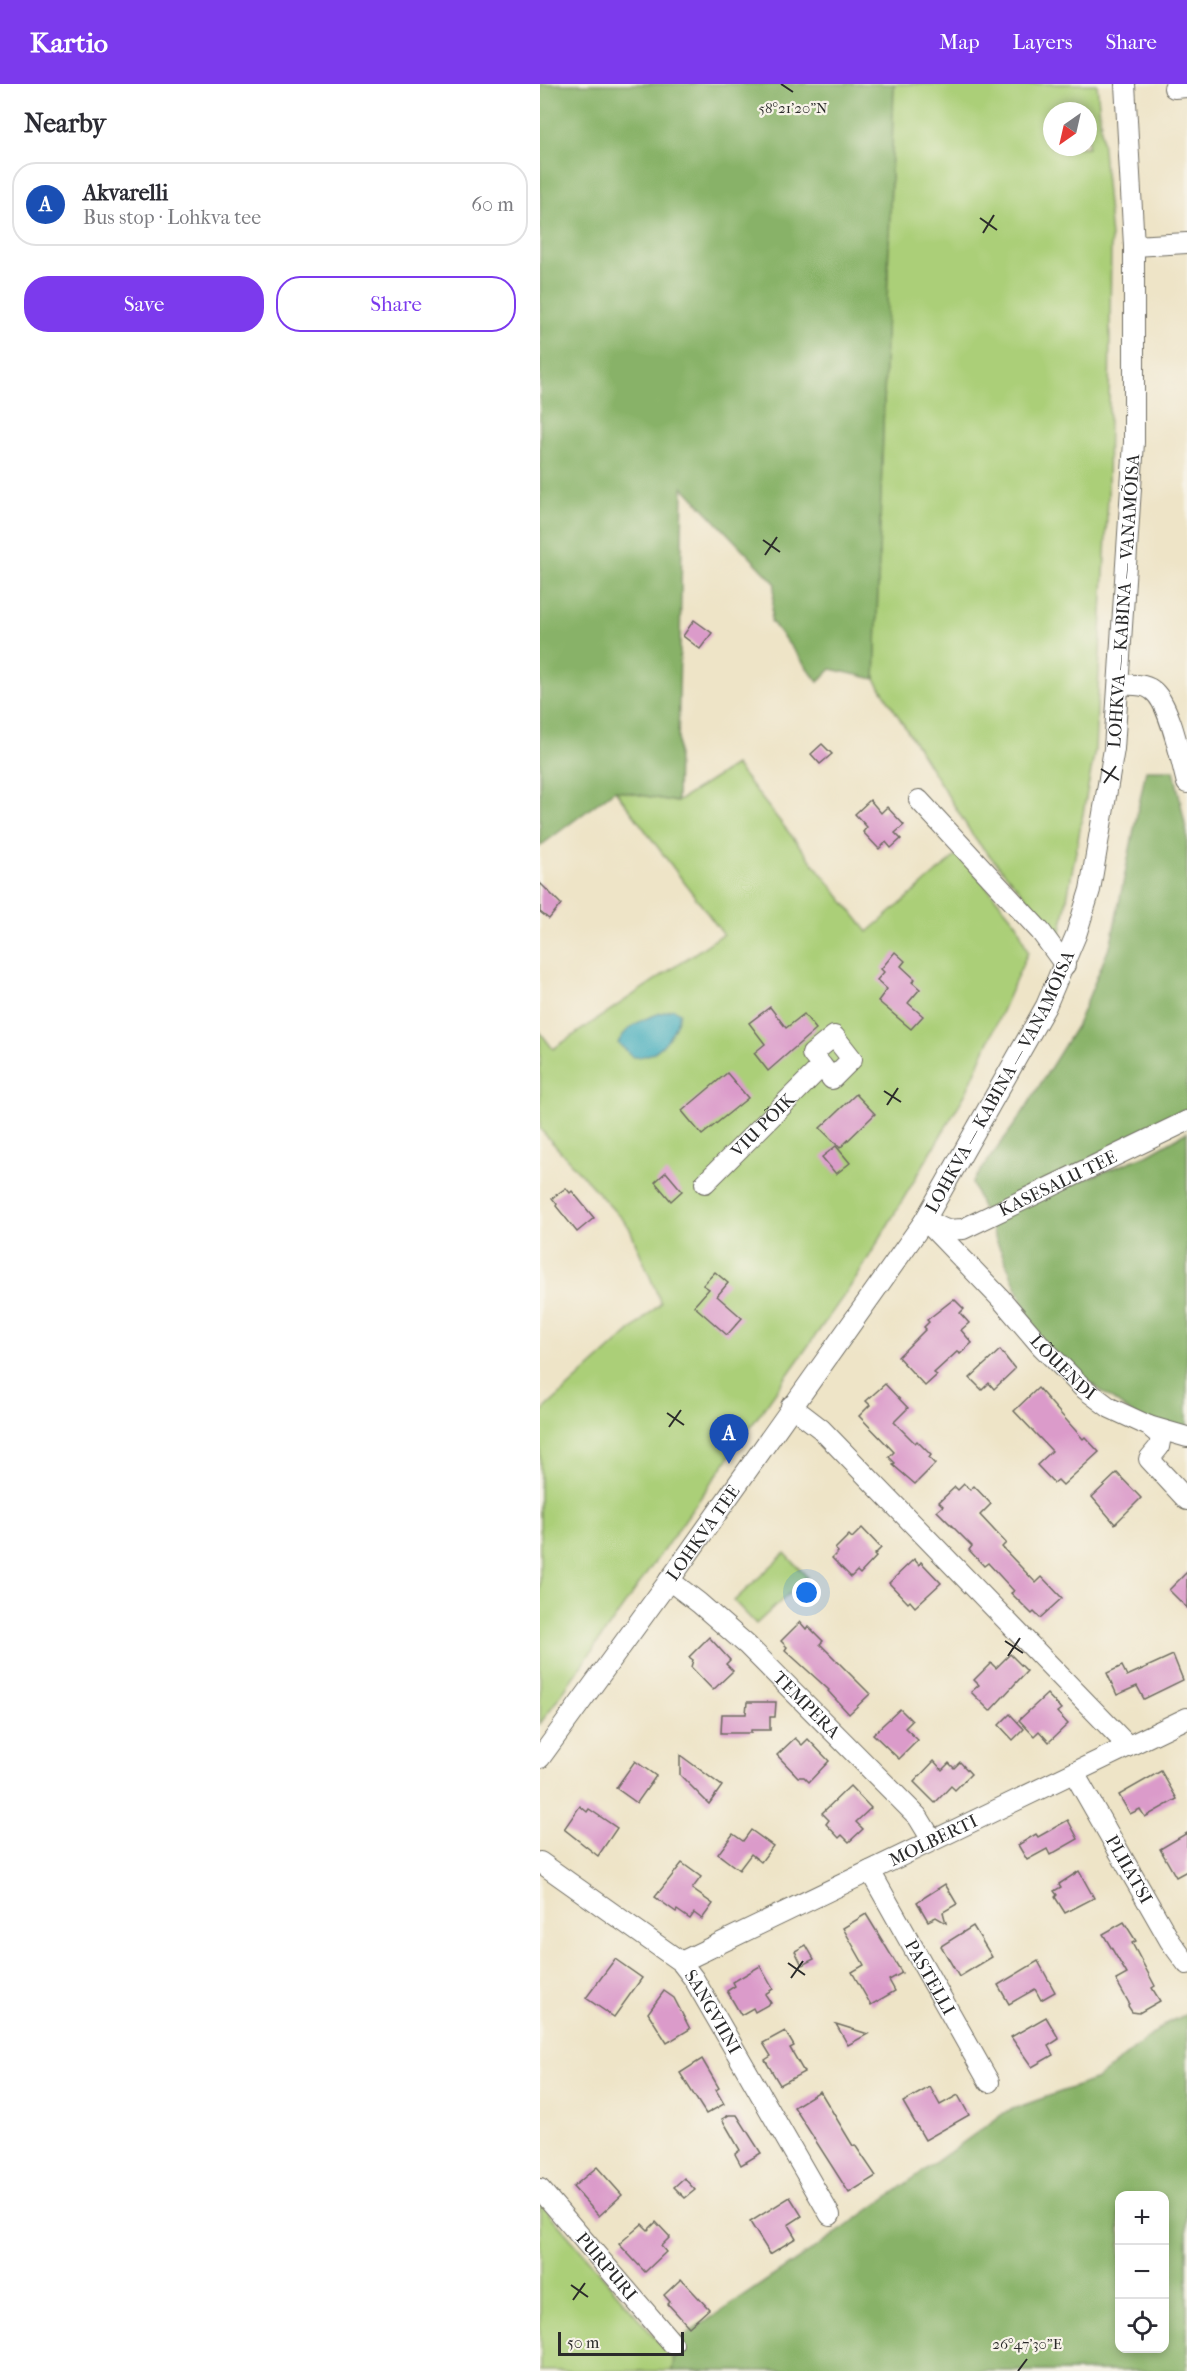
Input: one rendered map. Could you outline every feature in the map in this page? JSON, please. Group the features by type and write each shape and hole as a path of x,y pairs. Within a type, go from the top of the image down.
{"street":[{"name":"LOHKVA — KABINA — VANAMÕISA","path":"925,1220 1028,1039 1065,965 1090,890 1114,749 1134,442 1134,246 1125,84"},
{"path":"1134,246 1187,243"},
{"path":"1119,685 1151,688 1158,695 1167,715 1187,783"},
{"path":"919,800 1041,932 1065,965"},
{"name":"VIU PÕIK","path":"705,1183 822,1066"},
{"name":"KASESALU TEE","path":"925,1220 946,1230 963,1229 1187,1121"},
{"name":"LOHKVA TEE","path":"540,1758 925,1220"},
{"name":"LÕUENDI","path":"925,1220 1082,1387 1110,1408 1149,1426 1187,1437"},
{"path":"786,1412 821,1429 1128,1746"},
{"path":"1149,1426 1161,1436 1159,1447 1149,1459 1187,1500"},
{"name":"TEMPERA","path":"669,1580 747,1645 918,1817 932,1840"},
{"name":"MOLBERTI","path":"681,1962 1187,1718"},
{"name":"PLIIATSI","path":"1074,1773 1170,1941 1187,1964"},
{"name":"SANGVIINI","path":"540,1862 681,1962 694,1979 830,2215"},
{"name":"PASTELLI","path":"870,1871 989,2082"},
{"name":"PURPURI","path":"540,2189 673,2344"}],"green space":[{"path":"540,84 894,84 875,679 831,669 818,682 771,621 775,583 683,487 677,802 615,790 540,846"},
{"path":"894,84 1097,84 1111,238 1108,496 1095,750 1060,936 975,839 875,679"},
{"path":"735,765 868,932 959,853 1017,924 1028,952 966,1093 857,1277 540,1724 540,1413 661,1303 629,1227 540,1129 540,1032 553,1049 723,934 615,790 677,802"},
{"path":"1146,770 1174,770 1187,834 1187,1109 1015,1201 983,1210 972,1183 1020,1117 1077,1025 1111,943"},
{"path":"1187,1132 1187,1437 1149,1426 1042,1347 989,1223 1040,1197 1147,1155"},
{"path":"785,1553 807,1577 756,1624 734,1601"},
{"path":"1187,2014 1187,2371 672,2371 677,2341 844,2228 1007,2111 1097,2079 1164,2025"},
{"path":"540,2203 674,2360 672,2371 540,2371"}],"water":[{"path":"674,1009 680,1013 674,1030 658,1050 651,1054 633,1057 618,1043 628,1029 635,1024"}],"building":[{"path":"694,620 712,633 700,649 683,636"},
{"path":"822,744 832,754 820,764 811,754"},
{"path":"870,800 881,813 887,807 904,825 895,833 901,839 891,848 886,842 879,849 863,832 867,827 855,814"},
{"path":"540,883 561,904 549,919 540,912"},
{"path":"895,952 905,961 901,966 915,979 912,982 920,989 908,1003 923,1016 911,1029 878,1001 887,989 877,980 884,972 881,969"},
{"path":"770,1007 786,1028 804,1014 816,1029 768,1071 754,1053 765,1044 749,1023"},
{"path":"727,1073 748,1098 702,1135 682,1111"},
{"path":"856,1094 875,1114 840,1148 820,1128"},
{"path":"836,1146 850,1163 836,1174 822,1157"},
{"path":"666,1172 682,1191 671,1201 655,1182"},
{"path":"566,1188 570,1193 572,1191 594,1218 577,1232 552,1198"},
{"path":"715,1272 728,1283 717,1296 742,1318 727,1335 694,1306 709,1289 703,1285"},
{"path":"954,1299 964,1309 960,1313 969,1323 961,1330 972,1343 960,1354 958,1351 934,1373 937,1375 925,1386 898,1357 926,1329 924,1327 929,1322 927,1320"},
{"path":"1000,1350 1015,1369 994,1389 989,1383 982,1390 970,1378"},
{"path":"885,1384 908,1408 894,1422 931,1455 929,1458 935,1464 915,1484 893,1465 895,1463 889,1457 894,1452 859,1416 870,1405 866,1401"},
{"path":"1038,1388 1083,1439 1085,1437 1099,1452 1063,1485 1058,1480 1054,1483 1037,1465 1052,1451 1014,1411"},
{"path":"1117,1473 1141,1498 1115,1524 1092,1497"},
{"path":"964,1484 970,1490 974,1486 991,1504 980,1515 1006,1543 1002,1547 1036,1583 1042,1577 1062,1598 1040,1618 1034,1612 1032,1614 1011,1593 1014,1591 988,1563 984,1566 969,1550 972,1546 937,1511 943,1506 939,1502 955,1487 958,1490"},
{"path":"862,1528 881,1548 860,1574 857,1571 851,1577 832,1558 838,1552 835,1549 849,1535 852,1538"},
{"path":"914,1559 919,1565 921,1562 941,1583 915,1607 910,1601 908,1603 889,1583"},
{"path":"1187,1572 1187,1608 1169,1590"},
{"path":"800,1622 806,1629 808,1626 823,1641 820,1644 870,1694 849,1714 829,1690 785,1650 787,1647 781,1641"},
{"path":"709,1637 730,1660 726,1664 733,1671 713,1690 691,1667 693,1660 689,1657"},
{"path":"1010,1654 1027,1671 990,1711 971,1692 979,1685 974,1680 991,1663 996,1668"},
{"path":"1173,1655 1183,1680 1144,1699 1137,1686 1117,1695 1107,1673 1122,1666 1127,1676"},
{"path":"1047,1694 1061,1709 1057,1712 1068,1724 1049,1742 1039,1731 1034,1736 1019,1720"},
{"path":"747,1702 776,1702 775,1717 770,1717 770,1730 751,1730 751,1733 721,1733 722,1714 746,1714"},
{"path":"900,1709 912,1721 905,1728 918,1740 899,1759 873,1734"},
{"path":"1010,1714 1024,1729 1013,1740 999,1725"},
{"path":"795,1738 802,1745 808,1739 829,1761 809,1782 804,1777 798,1777 777,1755"},
{"path":"680,1755 722,1786 709,1804 680,1775"},
{"path":"635,1761 656,1776 637,1803 616,1788"},
{"path":"934,1761 942,1770 949,1763 954,1768 960,1762 971,1774 955,1790 951,1786 935,1803 914,1782"},
{"path":"1161,1771 1177,1799 1145,1817 1140,1809 1130,1814 1119,1795"},
{"path":"850,1786 871,1808 856,1822 863,1829 849,1842 842,1835 839,1838 826,1824 829,1820 822,1813"},
{"path":"580,1806 587,1812 589,1809 617,1828 598,1856 564,1829"},
{"path":"1068,1820 1078,1839 1050,1855 1047,1849 1027,1860 1018,1845"},
{"path":"751,1830 773,1846 761,1862 751,1854 739,1870 718,1854 733,1834 743,1841"},
{"path":"1187,1833 1187,1871 1176,1877 1160,1849"},
{"path":"682,1863 701,1877 692,1889 713,1904 702,1919 694,1913 690,1919 655,1897"},
{"path":"1079,1871 1094,1898 1065,1913 1054,1891 1061,1887 1059,1884"},
{"path":"945,1884 957,1904 943,1912 946,1923 936,1917 928,1921 917,1902"},
{"path":"866,1914 902,1973 889,1980 895,1991 871,2005 852,1972 864,1965 843,1928"},
{"path":"1124,1922 1136,1941 1132,1943 1155,1986 1152,1988 1160,2001 1139,2013 1132,2012 1116,1980 1127,1974 1103,1934"},
{"path":"973,1926 992,1957 959,1977 941,1946"},
{"path":"806,1945 814,1959 802,1965 795,1951"},
{"path":"615,1959 642,1978 614,2017 586,1998"},
{"path":"1038,1961 1055,1992 1041,2000 1035,1989 1009,2004 998,1985"},
{"path":"760,1966 773,1989 765,1994 771,2003 755,2012 753,2008 741,2015 727,1991 735,1986 733,1982"},
{"path":"664,1991 674,1998 690,2029 667,2043 648,2013"},
{"path":"1046,2017 1059,2039 1048,2046 1053,2055 1032,2067 1011,2037"},
{"path":"836,2024 868,2034 848,2045"},
{"path":"785,2031 794,2046 790,2048 804,2072 780,2085 765,2060 771,2056 763,2043"},
{"path":"702,2059 719,2088 716,2090 724,2104 706,2114 680,2073"},
{"path":"930,2087 940,2105 958,2095 969,2115 925,2140 903,2102"},
{"path":"820,2091 853,2146 855,2145 876,2176 849,2193 794,2107"},
{"path":"729,2115 737,2115 761,2153 741,2165 735,2154 740,2150 722,2119"},
{"path":"597,2167 622,2195 599,2216 573,2187"},
{"path":"684,2178 695,2190 685,2198 674,2187"},
{"path":"790,2197 802,2216 788,2225 796,2238 770,2254 750,2222"},
{"path":"656,2222 670,2237 661,2246 666,2252 645,2272 619,2244 642,2224 648,2230"},
{"path":"681,2279 709,2309 689,2327 668,2304 670,2302 664,2295"}],"place":[{"name":"Akvarelli","path":"729,1464"}]}
